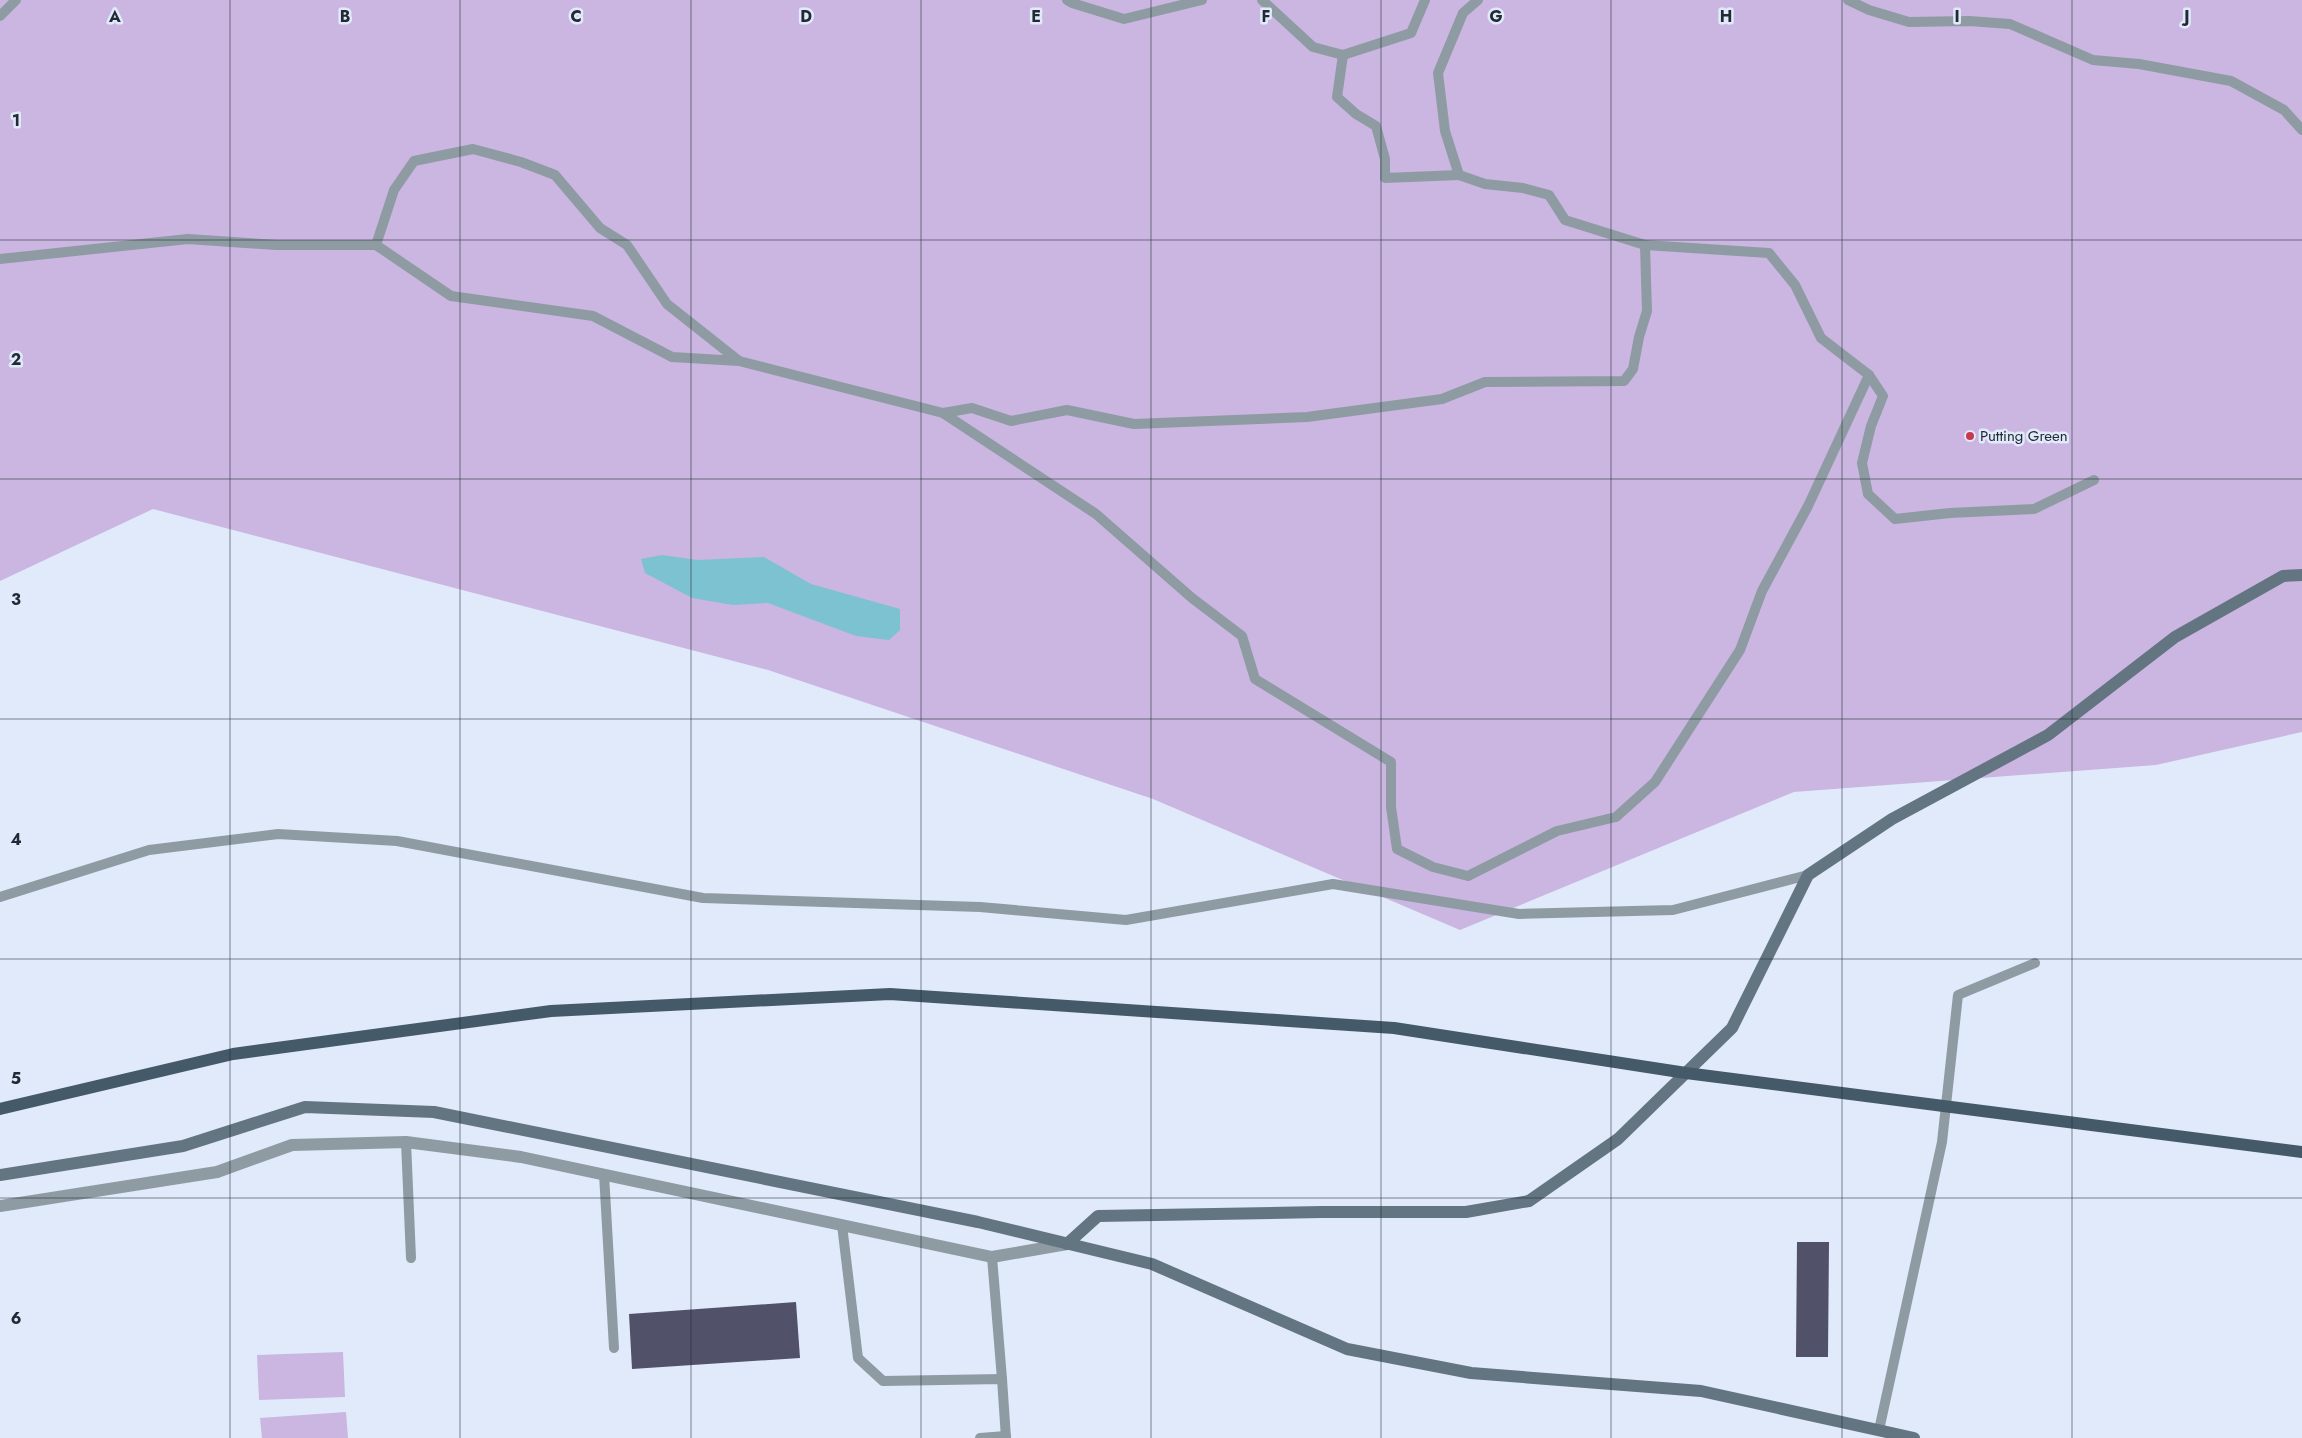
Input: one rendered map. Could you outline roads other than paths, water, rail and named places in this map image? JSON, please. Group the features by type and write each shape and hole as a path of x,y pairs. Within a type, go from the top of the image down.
{"main road":[{"path":"0,1109 233,1054 551,1011 890,994 1394,1028 1686,1072 2302,1152"}],"street":[{"path":"0,1206 217,1172 292,1145 406,1142 521,1157 992,1257 1066,1244 1098,1216 1320,1212 1466,1212 1529,1201 1618,1139 1732,1028 1808,875 1892,820 2048,735 2176,637 2283,576 2302,574"},
{"path":"0,1174 183,1146 305,1107 434,1112 978,1222 1152,1264 1347,1349 1471,1373 1701,1391 1914,1438"}],"lane":[{"path":"0,16 16,0"},
{"path":"1067,0 1124,19 1202,0"},
{"path":"1262,0 1313,47 1343,55 1411,33 1425,0"},
{"path":"1458,174 1445,131 1438,73 1463,13 1478,0"},
{"path":"1848,0 1869,10 1909,22 1969,21 2010,24 2092,60 2139,64 2231,81 2284,110 2302,130"},
{"path":"1343,55 1337,97 1356,114 1376,126 1385,159 1385,178 1458,174 1484,184 1523,188 1549,195 1565,220 1645,245 1769,253 1795,285 1821,338 1868,375 1883,396 1871,426 1862,463 1868,494 1894,519 1950,513 2034,509 2094,480"},
{"path":"376,245 394,190 414,161 472,149 521,162 555,175 600,228 627,245 667,304 739,361"},
{"path":"0,259 188,239 276,245 376,245 451,296 593,316 672,357 739,361 942,413 1096,514 1192,598 1242,636 1255,679 1391,762 1391,807 1397,849 1433,867 1468,876 1557,831 1616,817 1655,782 1740,650 1762,591 1808,506 1868,375"},
{"path":"942,413 972,408 1012,421 1067,410 1134,424 1297,417 1442,398 1485,382 1624,382 1633,369 1639,337 1647,311 1645,245"},
{"path":"0,897 150,850 278,834 397,842 704,898 980,907 1126,920 1333,884 1519,914 1673,910 1808,875"},
{"path":"1879,1430 1942,1142 1958,995 2035,963"},
{"path":"406,1142 411,1258"},
{"path":"604,1174 614,1348"},
{"path":"842,1225 858,1358 883,1381 1002,1379"},
{"path":"980,1438 1006,1437 992,1257"}],"water":[{"path":"662,555 697,560 764,557 811,584 900,609 900,630 889,640 856,636 768,603 733,605 692,598 645,573 641,559"}],"place":[{"name":"Putting Green","path":"1970,436"}]}
